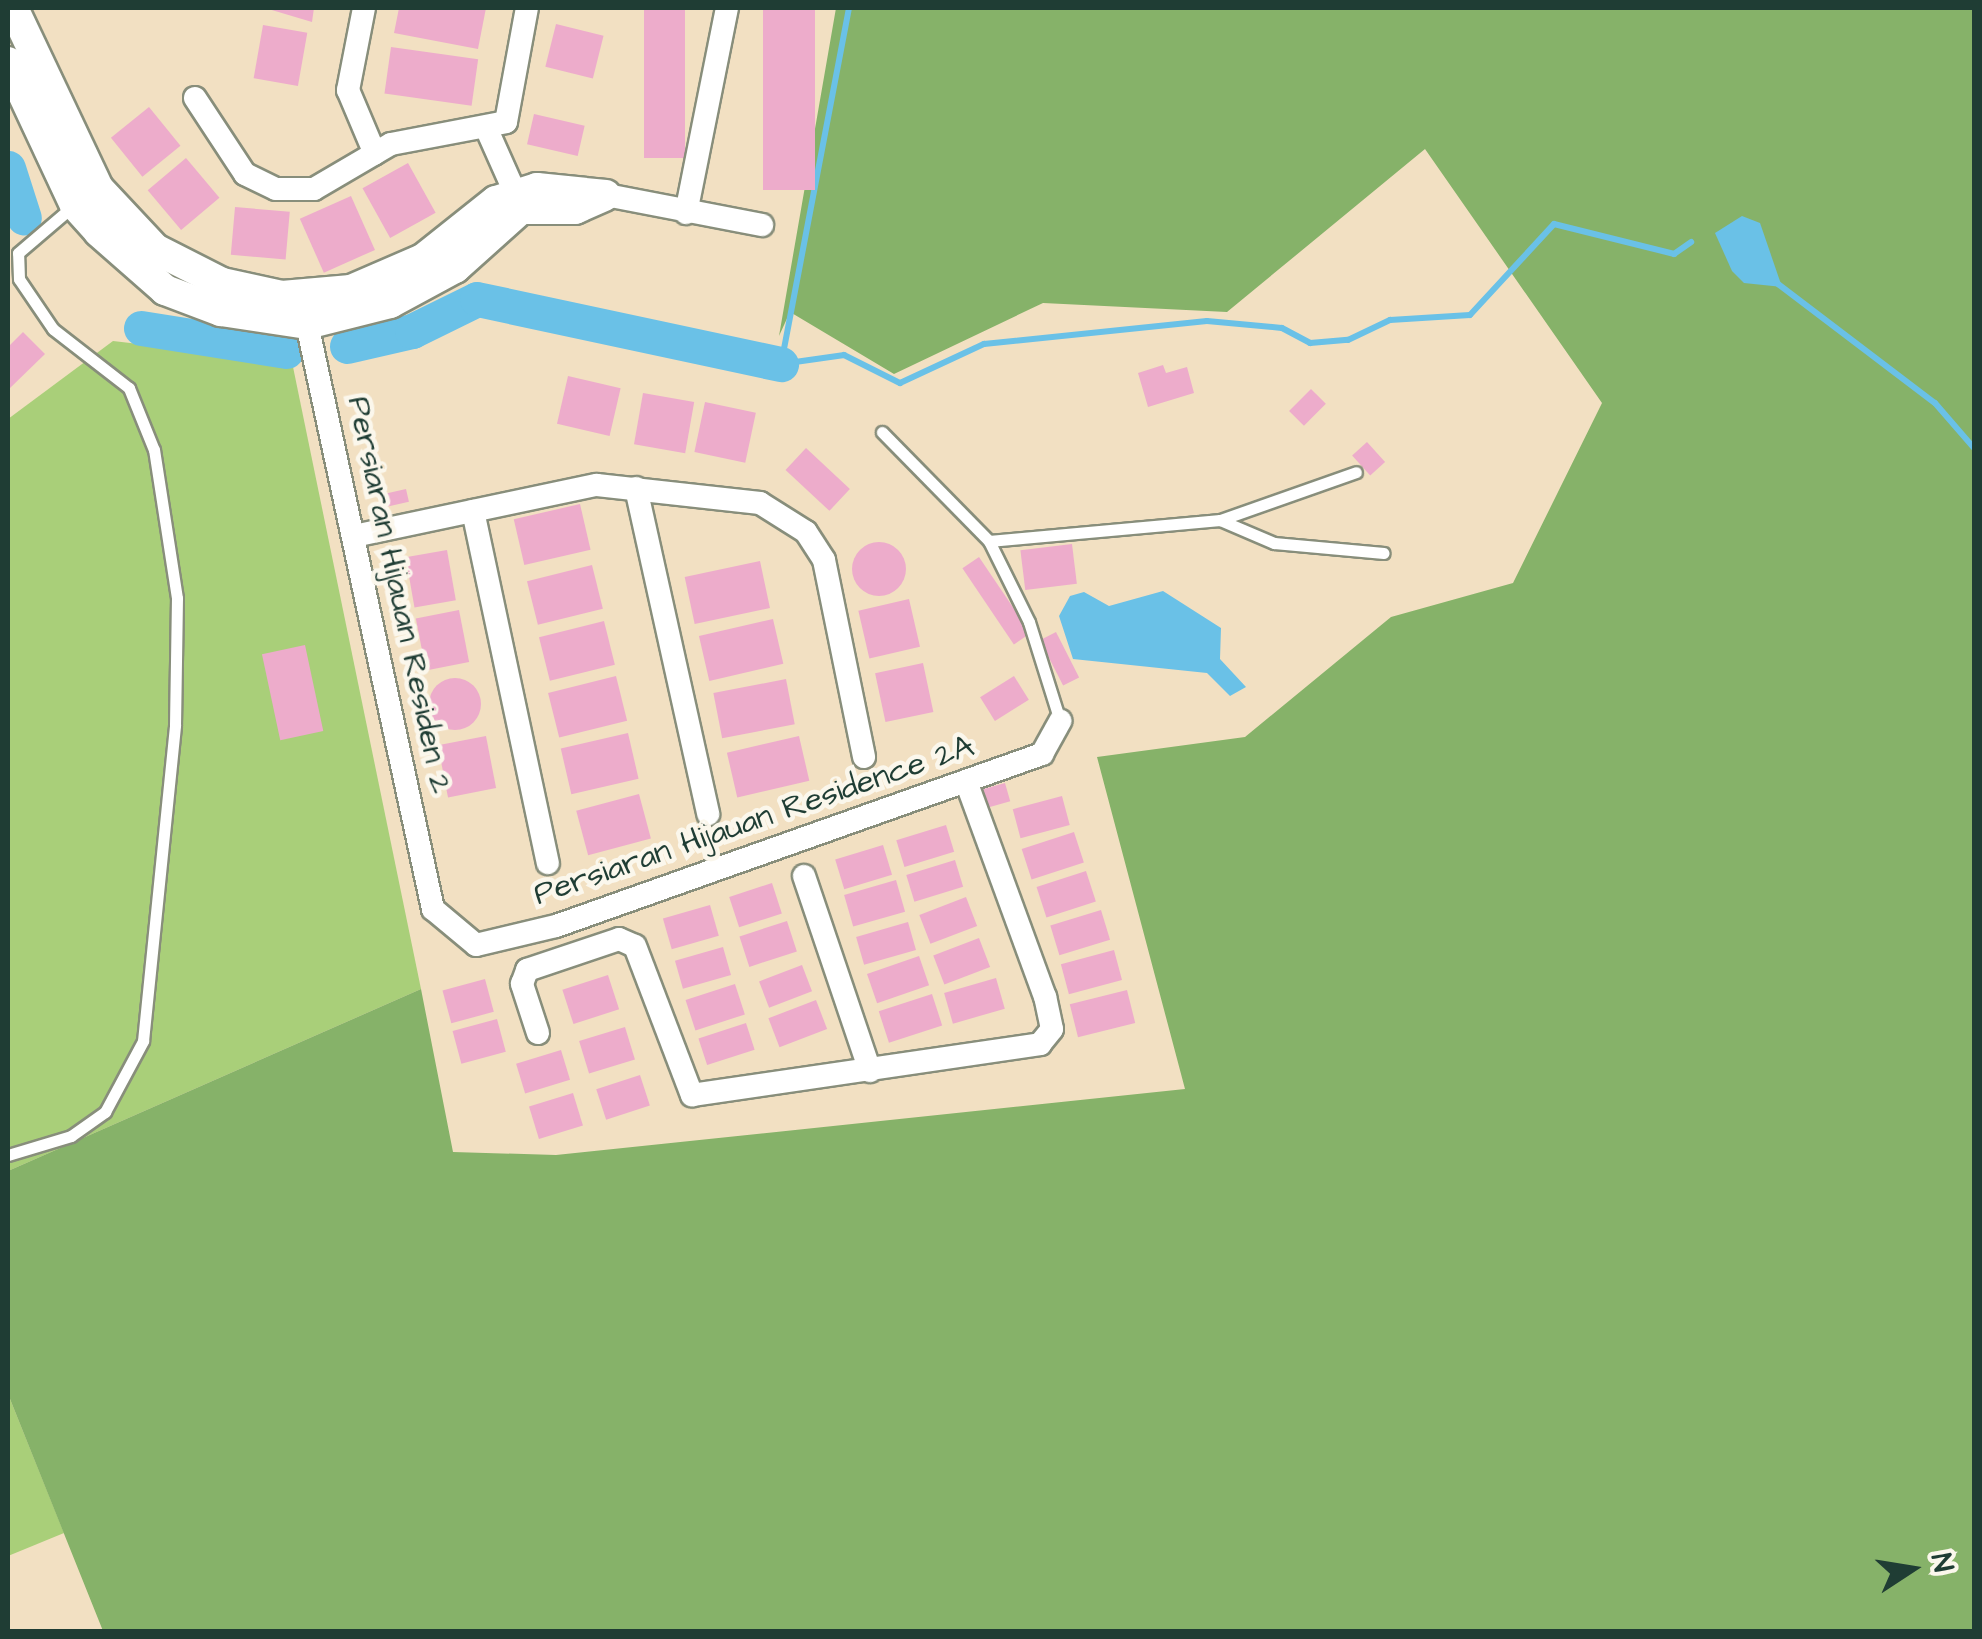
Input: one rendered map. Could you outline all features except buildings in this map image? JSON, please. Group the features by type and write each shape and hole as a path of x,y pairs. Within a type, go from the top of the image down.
{"street":[{"path":"364,8 348,90 375,154"},
{"path":"195,98 245,174 276,189 314,189 400,142 488,132 506,122 527,8"},
{"path":"686,213 727,8"},
{"path":"13,13 87,196"},
{"path":"8,62 87,196 178,263 222,283 304,309 380,281 519,201 606,195 762,225"},
{"path":"488,132 519,201"},
{"name":"Persiaran Hijauan Residen 2","path":"304,309 432,909 452,932"},
{"path":"354,536 597,485 760,502 806,532 824,560 864,758"},
{"path":"636,488 708,814"},
{"path":"473,511 548,864"},
{"name":"Persiaran Hijauan Residence 2A","path":"452,932 495,944 1042,754 1060,722"},
{"path":"538,1033 522,984 528,970 618,940 635,946 692,1094 1040,1044 1052,1029 966,780"},
{"path":"804,876 870,1071"}],"lane":[{"path":"8,1156 71,1136 104,1112 138,1054 176,725 177,598 154,450 130,388 52,329 20,279 18,253 87,196"},
{"path":"882,432 989,541 1029,622 1060,722"},
{"path":"989,541 1220,520 1356,472"},
{"path":"1220,520 1274,543 1384,553"}],"green space":[{"path":"836,8 1974,8 1974,1631 103,1631 8,1394 8,1171 421,989 453,1152 556,1155 1185,1089 1097,757 1245,737 1391,617 1513,583 1602,403 1425,149 1227,312 1043,303 894,374 790,312 779,336"},
{"path":"113,341 292,362 421,989 8,1171 8,419"},
{"path":"8,1394 64,1533 8,1556"}],"water":[{"path":"1742,216 1760,223 1782,287 1744,283 1732,271 1715,233"},
{"path":"1163,591 1221,628 1220,659 1246,687 1230,696 1207,673 1073,659 1059,616 1070,596 1084,592 1109,606"}],"waterway":[{"path":"849,8 781,364 844,355 900,383 984,344 1207,321 1282,328 1310,343 1348,340 1390,320 1470,315 1554,224 1674,254 1691,242"},
{"path":"8,168 24,218"},
{"path":"1778,284 1935,403 1974,448"},
{"path":"347,346 412,331 477,299 781,364"},
{"path":"141,328 286,351"}]}
